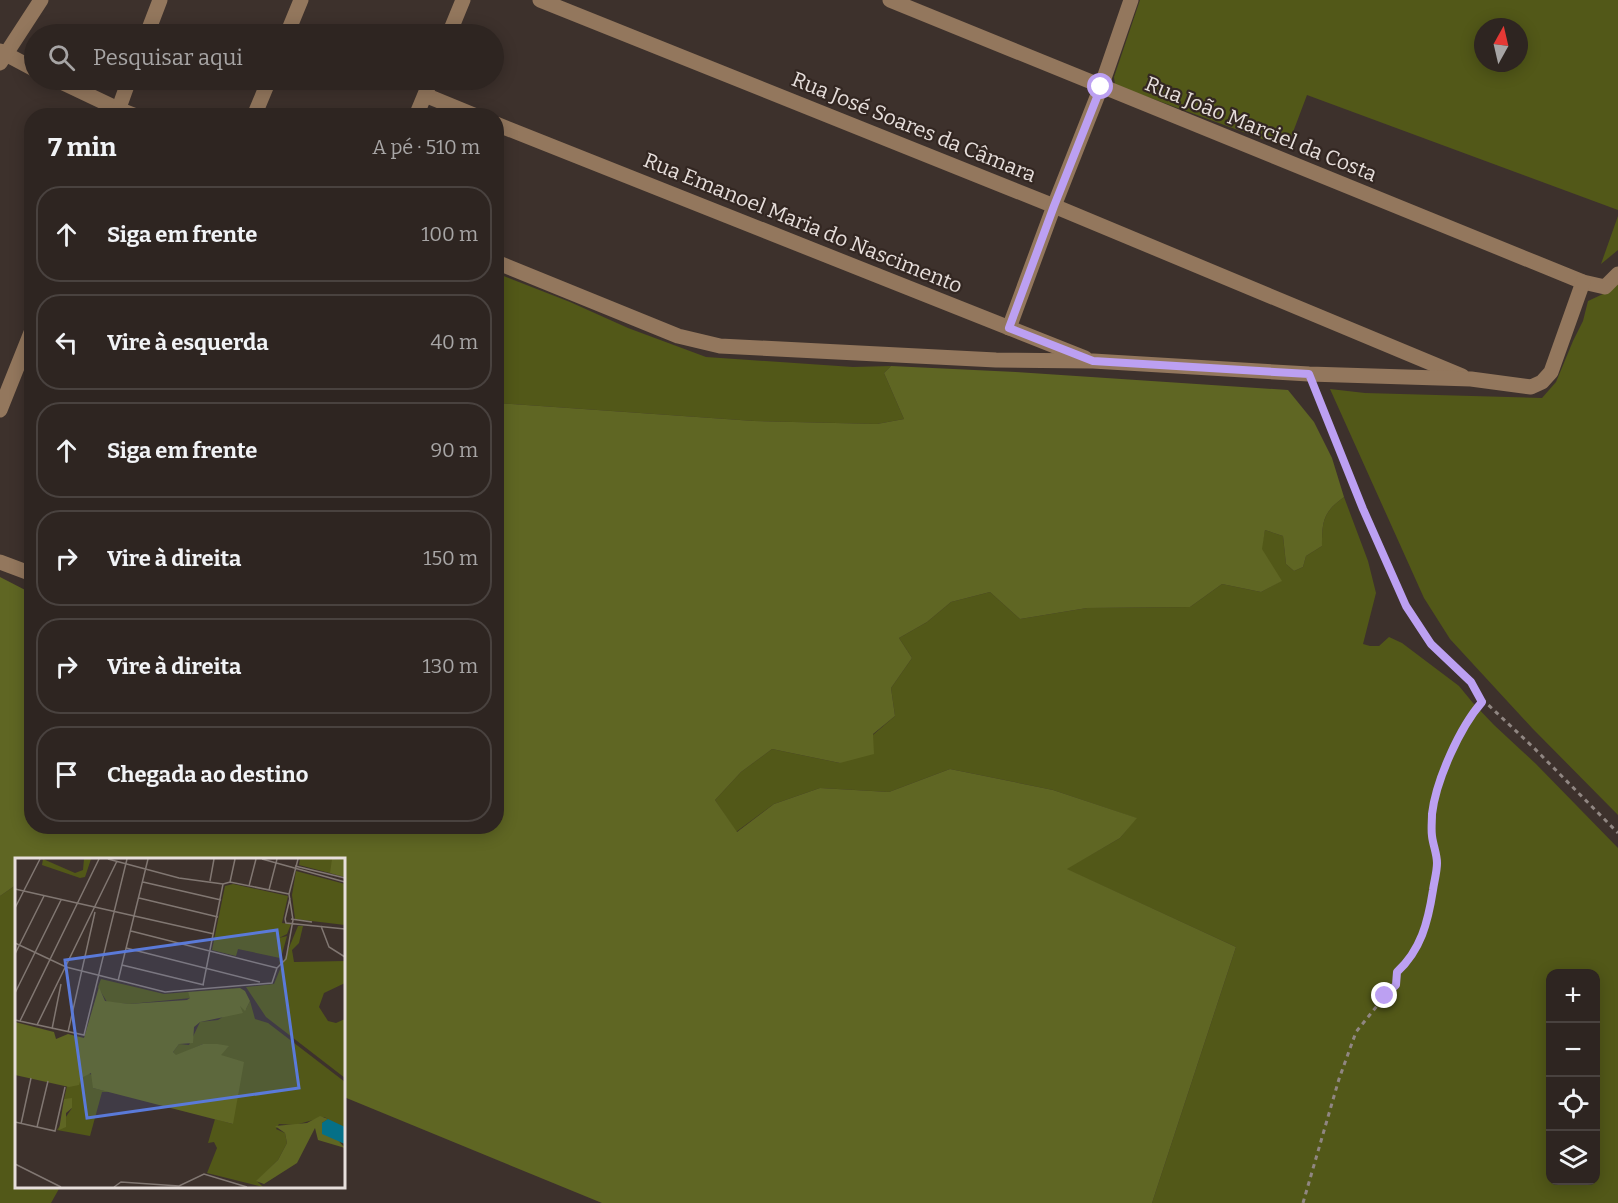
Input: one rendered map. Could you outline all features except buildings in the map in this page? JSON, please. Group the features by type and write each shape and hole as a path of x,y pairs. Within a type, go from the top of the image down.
{"street":[{"path":"24,24 41,0"},
{"path":"151,24 160,0"},
{"path":"291,24 301,0"},
{"path":"453,24 464,0"},
{"name":"Rua José Soares da Câmara","path":"540,0 1054,206 1471,379"},
{"name":"Rua João Marciel da Costa","path":"890,0 1583,282"},
{"path":"1009,328 1101,87 1131,0"},
{"path":"24,24 2,56 24,65"},
{"path":"76,90 110,108"},
{"path":"118,108 125,90"},
{"path":"257,108 265,90"},
{"path":"419,108 426,90"},
{"path":"424,95 456,108"},
{"name":"Rua Emanoel Maria do Nascimento","path":"504,127 1093,361"},
{"path":"504,265 678,336 720,346 996,360 1093,361 1309,374 1471,379 1531,387 1542,382 1551,372 1583,282 1605,286 1618,274"},
{"path":"0,410 24,350"},
{"path":"0,562 24,571"}],"path":[{"path":"1303,1203 1339,1079 1356,1032 1396,985 1397,972 1408,962 1421,940 1430,910 1437,862 1431,834 1432,812 1440,781 1453,752 1469,717 1482,702 1471,682 1431,644 1406,606 1363,509 1309,374"},
{"path":"1479,696 1618,833"}],"green space":[{"path":"1140,0 1618,0 1618,210 1307,95 1287,148 1115,85 1114,77"},
{"path":"1618,216 1618,250 1601,264"},
{"path":"504,276 628,328 706,357 853,367 891,366 884,373 904,419 877,424 754,421 504,403"},
{"path":"1618,283 1618,815 1533,729 1450,639 1424,598 1330,389 1365,393 1542,398 1556,382 1583,321 1588,301"},
{"path":"891,366 1288,390 1314,422 1332,458 1344,497 1332,507 1325,518 1322,546 1306,556 1303,567 1294,571 1286,564 1283,536 1265,530 1262,549 1282,581 1261,592 1222,584 1190,607 1087,608 1020,619 990,592 951,602 927,622 899,638 912,658 891,688 895,716 873,734 874,754 840,763 772,749 741,772 715,800 737,832 774,804 820,788 889,792 950,769 1053,790 1137,818 1120,838 1067,869 1236,947 1152,1203 602,1203 345,1097 345,858 15,858 15,886 0,896 0,577 24,589 24,834 504,834 504,403 754,421 877,424 904,419 884,373"},
{"path":"1344,497 1368,561 1376,593 1363,644 1379,646 1389,637 1402,643 1459,686 1494,725 1536,764 1618,848 1618,1203 1152,1203 1236,947 1066,869 1120,838 1136,818 1053,790 950,769 889,792 820,788 774,804 736,832 715,800 741,772 772,749 840,763 895,716 891,688 912,658 899,638 927,622 951,602 990,592 1020,619 1087,608 1190,607 1222,584 1261,592 1281,581 1261,549 1265,530 1283,536 1286,564 1294,571 1303,567 1306,556 1322,546 1325,518 1332,507"},
{"path":"15,886 15,1188 59,1188 51,1203 0,1203 0,896"}],"route":[{"path":"1101,87 1009,328 1093,361 1309,374 1363,509 1406,606 1431,644 1471,682 1482,702 1469,717 1453,752 1440,781 1432,812 1431,834 1437,862 1430,910 1421,940 1408,962 1397,972 1396,985 1385,996"}]}
